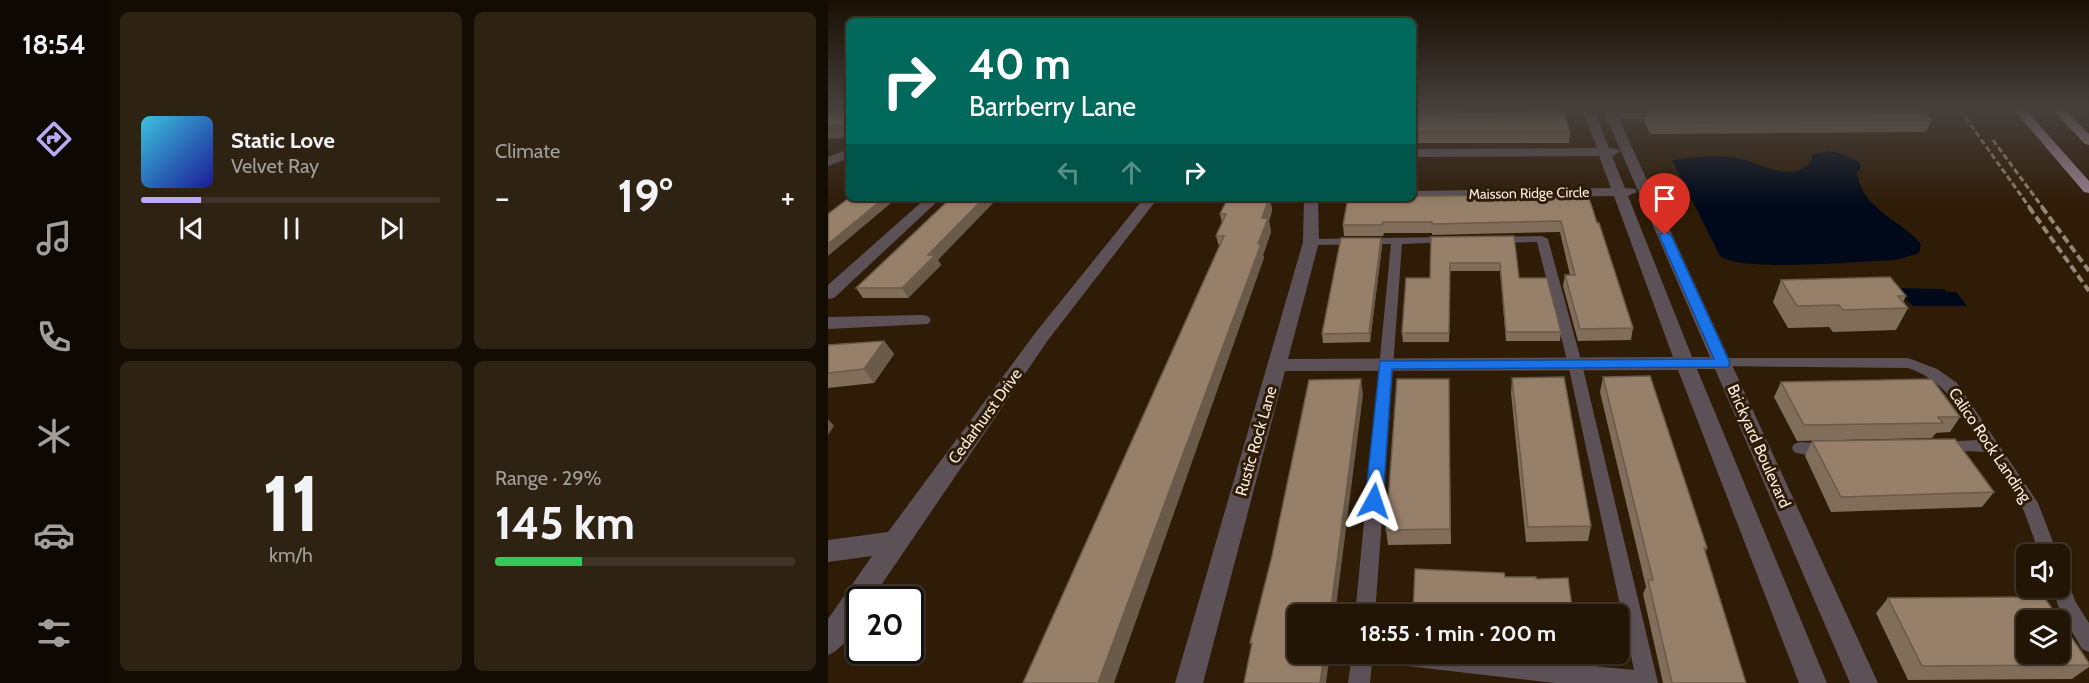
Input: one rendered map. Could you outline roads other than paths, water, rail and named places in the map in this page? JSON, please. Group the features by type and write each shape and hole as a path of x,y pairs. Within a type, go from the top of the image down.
{"main road":[{"path":"2048,142 2089,189"}],"street":[{"path":"1600,142 1813,683"},
{"name":"Brickyard Boulevard","path":"1623,142 1864,683"},
{"path":"1416,153 1628,152"},
{"path":"829,161 846,154"},
{"name":"Maisson Ridge Circle","path":"1416,195 1646,192"},
{"path":"828,294 931,201"},
{"name":"Cedarhurst Drive","path":"828,642 895,542 1066,304 1149,201"},
{"name":"Rustic Rock Lane","path":"1189,683 1311,242 1311,201"},
{"path":"828,323 921,320"},
{"path":"1277,365 1723,363"},
{"path":"828,551 895,542"}],"lane":[{"path":"1473,664 1646,682 1575,363 1542,239 1486,240"},
{"path":"1311,242 1464,240"},
{"path":"1366,604 1397,241"},
{"name":"Calico Rock Landing","path":"1723,363 1908,363 1924,367 1952,387 1993,446 2032,508 2045,544"},
{"path":"1926,447 1993,446"},
{"path":"1800,448 1846,448"},
{"path":"2064,598 2089,642"},
{"path":"1359,683 1361,664"}],"water":[{"path":"1829,151 1843,154 1859,162 1861,167 1857,173 1867,197 1921,244 1919,253 1896,260 1831,264 1777,265 1733,261 1720,256 1672,160 1733,157 1784,172 1804,168 1812,160 1811,155"},
{"path":"1893,288 1944,289 1947,292 1956,292 1967,306 1913,306"}],"railway":[{"path":"1983,142 2030,208"},
{"path":"1994,142 2043,208"},
{"path":"2029,207 2089,291"},
{"path":"2042,207 2089,271"}]}
